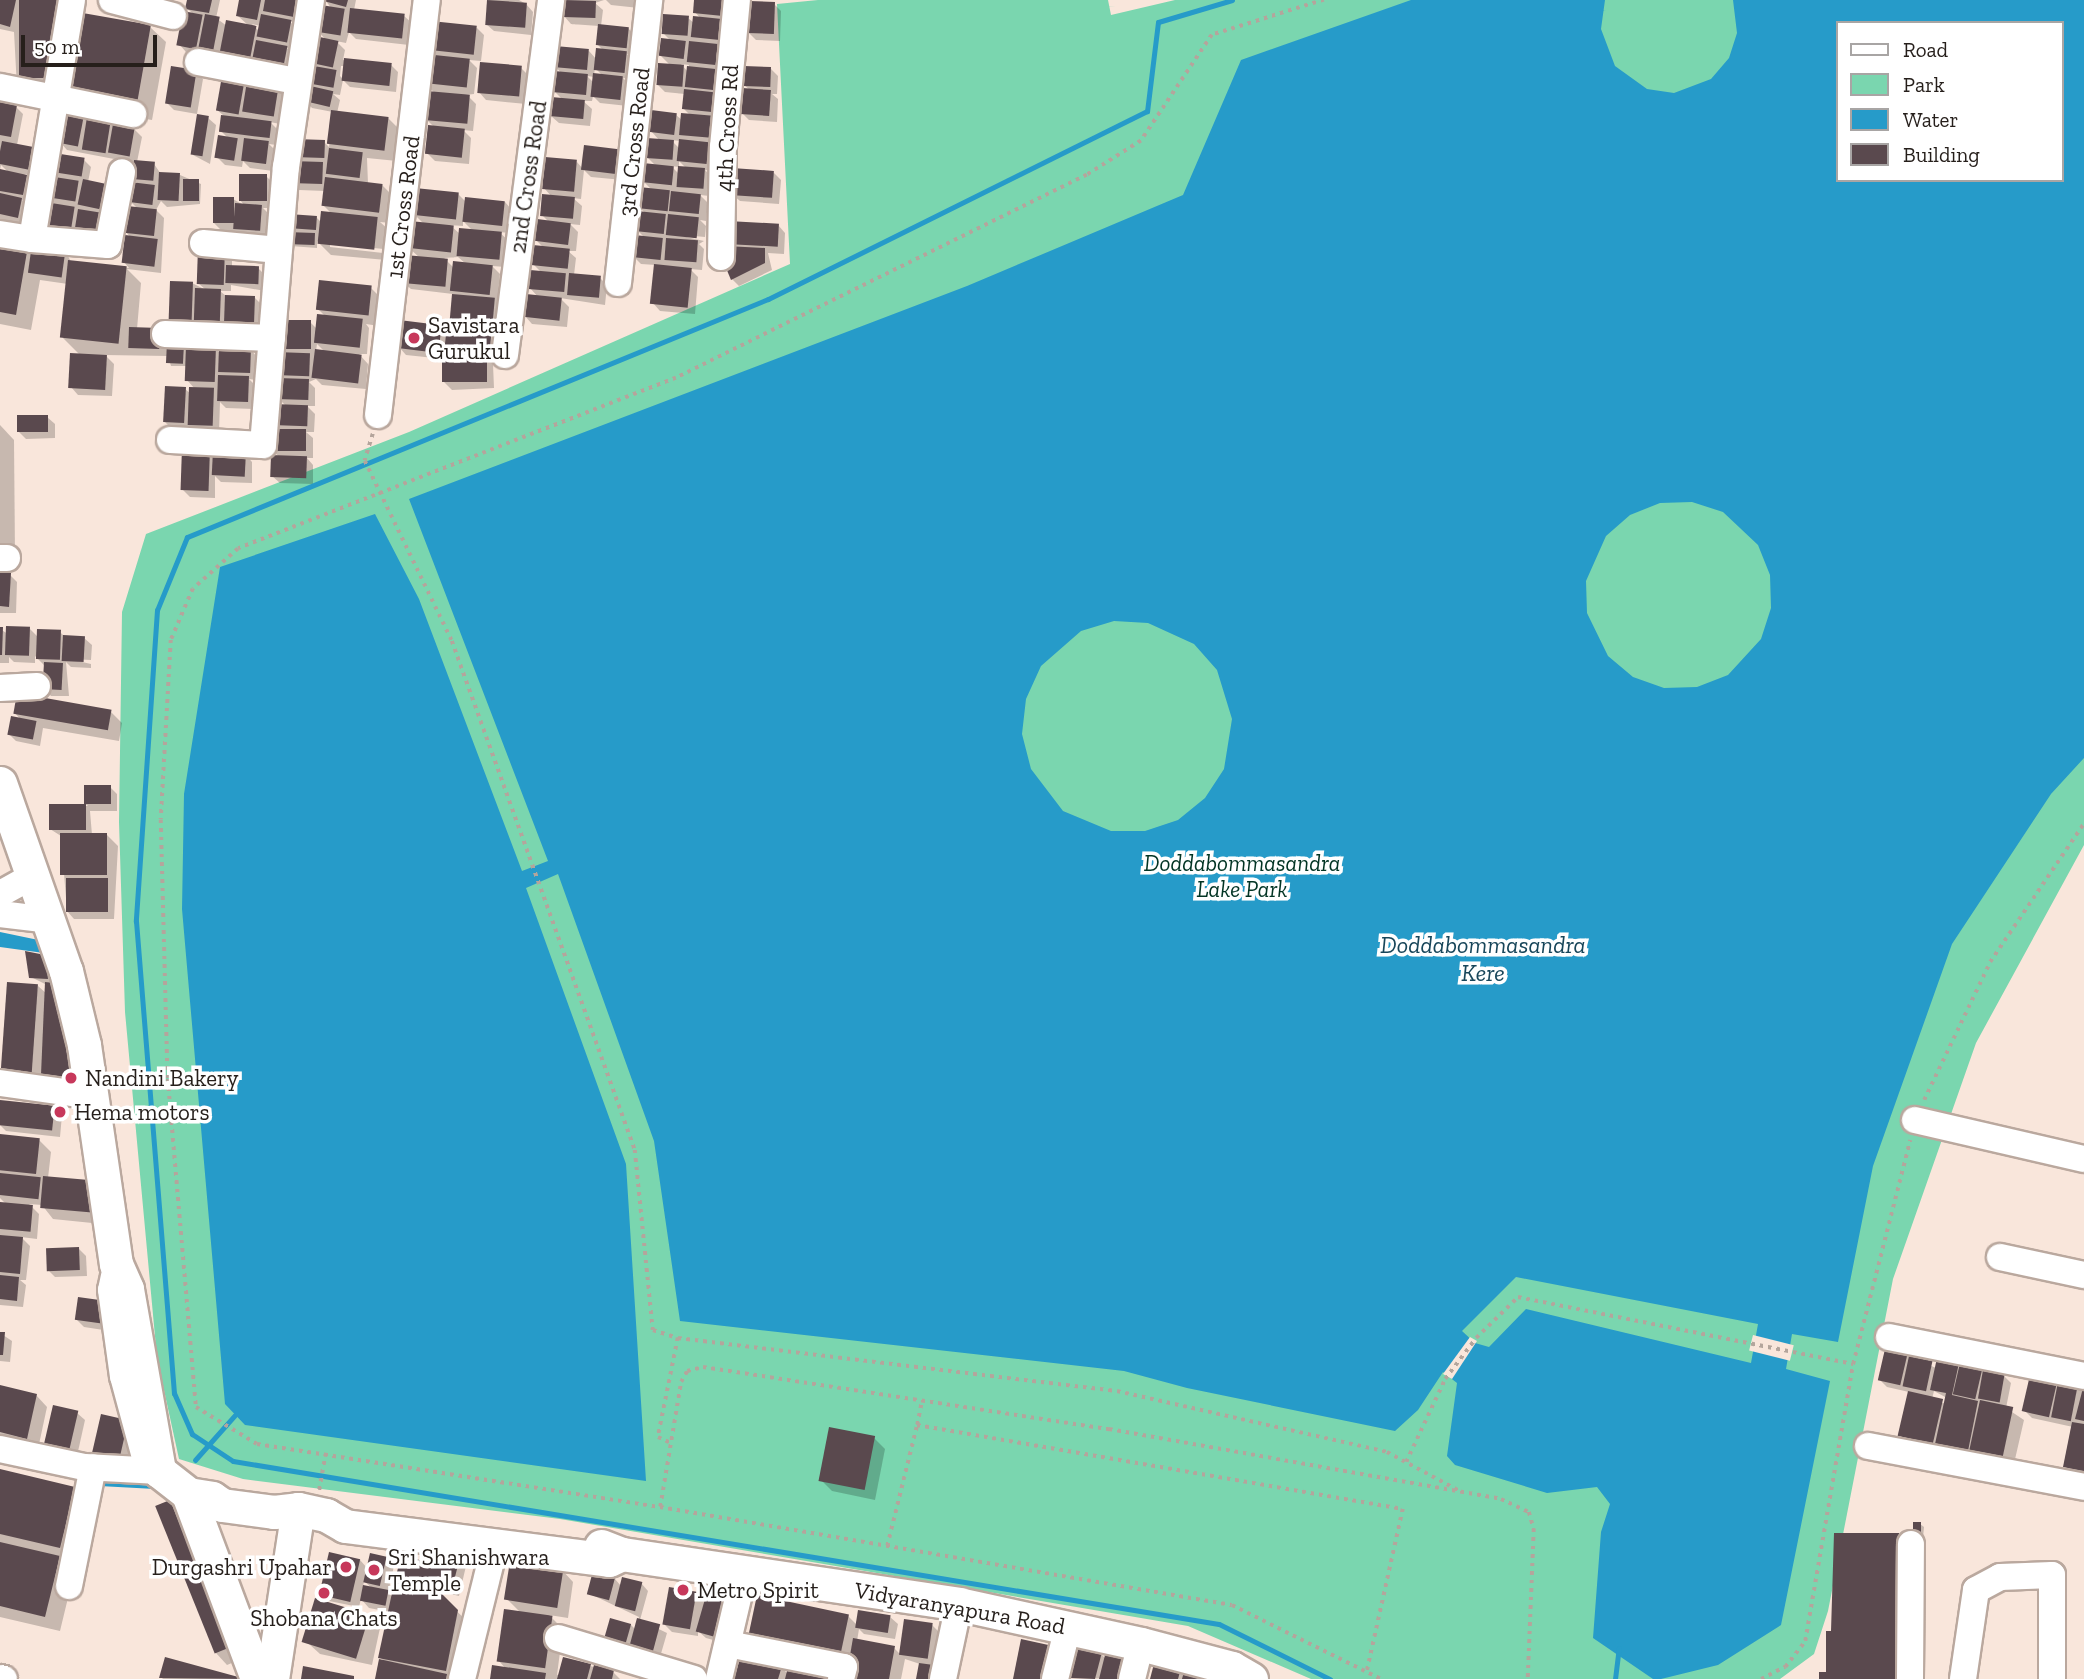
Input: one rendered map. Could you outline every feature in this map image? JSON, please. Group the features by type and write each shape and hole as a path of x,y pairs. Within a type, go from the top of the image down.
{"main road":[{"path":"0,783 10,838 32,876 66,971 92,1096 116,1264 127,1289 159,1471 200,1496 222,1493 279,1503 303,1512 272,1679"},
{"path":"200,1496 257,1679"},
{"name":"Vidyaranyapura Road","path":"303,1512 347,1511 613,1548 622,1554 959,1604 1141,1644 1237,1675"},
{"name":"Vidyaranyapura Road","path":"303,1512 345,1526 609,1560 622,1554"}],"street":[{"path":"32,239 53,99 72,0"},
{"path":"112,0 173,16"},
{"path":"170,440 262,445 296,80 311,0"},
{"name":"1st Cross Road","path":"378,415 427,0"},
{"name":"2nd Cross Road","path":"505,355 551,0"},
{"name":"3rd Cross Road","path":"618,283 649,0"},
{"name":"4th Cross Rd","path":"722,257 723,147 737,0"},
{"path":"198,62 296,80"},
{"path":"0,87 133,114"},
{"path":"0,234 108,245 122,172"},
{"path":"203,243 279,250"},
{"path":"165,334 272,338"},
{"path":"0,688 37,686"},
{"path":"0,894 32,876"},
{"path":"0,914 49,920"},
{"path":"0,1083 92,1096"},
{"path":"1914,1120 2084,1159"},
{"path":"2000,1257 2084,1275"},
{"path":"1889,1337 2084,1376"},
{"path":"1868,1446 2084,1487"},
{"path":"0,1449 91,1477 159,1471"},
{"path":"69,1586 91,1477"},
{"path":"1910,1679 1911,1544"},
{"path":"462,1679 495,1545"},
{"path":"719,1679 744,1572"},
{"path":"1963,1679 1976,1590 2000,1577 2052,1575 2052,1679"},
{"path":"943,1679 959,1604"},
{"path":"1055,1679 1068,1627"},
{"path":"558,1639 694,1679"},
{"path":"728,1644 844,1667 841,1679"},
{"path":"1132,1679 1141,1644"}],"path":[{"path":"1324,0 1212,35 1140,141 1087,175 676,378 238,549 193,589 171,640 161,820 168,1079 196,1407 257,1444 660,1507 1232,1605 1381,1679"},
{"path":"378,415 365,461 452,641 585,1002 635,1150 653,1329 678,1338 1117,1391 1387,1452 1462,1492"},
{"path":"1760,1679 1785,1667 1805,1640 1853,1364 1914,1120 1990,962 2084,823"},
{"path":"1406,1462 1445,1379 1476,1338 1518,1297 1853,1364"},
{"path":"671,1443 658,1437 678,1338"},
{"path":"660,1507 681,1382 687,1371 703,1367 922,1400 1501,1499 1529,1512 1534,1529 1528,1679"},
{"path":"887,1546 922,1400"},
{"path":"917,1425 1403,1509 1367,1672"},
{"path":"303,1512 325,1455"}],"green space":[{"name":"Doddabommasandra Kere","path":"818,0 1108,0 1111,15 1175,0 2084,0 2084,845 1976,1043 1893,1279 1828,1611 1814,1654 1780,1679 1311,1679 1188,1626 560,1519 243,1479 179,1459 157,1358 125,1012 119,822 122,612 146,534 409,432 790,264 777,4"}],"water":[{"name":"Doddabommasandra Kere","path":"1411,0 1605,0 1601,29 1615,66 1647,89 1674,93 1711,79 1729,58 1737,33 1733,0 2084,0 2084,758 2051,794 1952,944 1873,1166 1838,1342 1792,1334 1786,1369 1830,1381 1781,1625 1718,1665 1653,1679 1593,1638 1601,1532 1610,1504 1597,1487 1547,1493 1455,1465 1447,1456 1457,1383 1443,1372 1418,1410 1395,1431 1187,1388 1124,1371 680,1321 654,1141 558,874 526,888 626,1164 646,1481 245,1425 225,1404 182,909 184,794 220,567 375,514 419,599 522,871 548,861 409,499 967,286 1183,195 1241,60","holes":["1692,502 1723,512 1758,545 1770,575 1771,608 1761,639 1728,675 1697,687 1664,688 1633,677 1608,656 1587,613 1586,581 1606,536 1630,515 1660,503","1114,621 1148,623 1194,644 1217,670 1232,719 1224,769 1205,798 1178,820 1145,831 1111,831 1063,811 1031,769 1022,734 1026,699 1041,666 1081,631","1516,1277 1758,1324 1751,1363 1526,1309 1489,1347 1475,1343 1462,1331"]},
{"path":"0,932 48,942 51,954 0,947"}],"pier":[{"path":"1753,1335 1794,1345 1790,1361 1749,1351"},
{"path":"1470,1337 1477,1341 1452,1379 1443,1374"}],"building":[{"path":"0,0 16,0 10,27 0,24"},
{"path":"19,0 57,0 57,78 19,78"},
{"path":"187,0 212,0 209,13 185,9"},
{"path":"239,0 261,0 257,20 236,16"},
{"path":"265,0 297,0 294,17 263,11"},
{"path":"320,0 348,0 346,7"},
{"path":"487,0 527,3 525,28 485,25"},
{"path":"564,0 596,1 595,18 563,17"},
{"path":"694,0 725,0 723,16 693,13"},
{"path":"749,1 775,2 774,34 748,33"},
{"path":"321,5 345,9 340,35 317,32"},
{"path":"350,8 405,14 402,39 347,33"},
{"path":"183,11 203,15 196,49 176,45"},
{"path":"77,12 151,25 137,106 63,93"},
{"path":"205,14 220,17 213,52 198,49"},
{"path":"261,14 291,20 287,42 257,37"},
{"path":"663,14 689,16 688,36 662,34"},
{"path":"693,16 722,19 720,40 691,37"},
{"path":"226,20 256,26 250,61 219,55"},
{"path":"431,21 477,26 474,55 428,50"},
{"path":"598,24 629,27 627,48 596,45"},
{"path":"315,36 338,41 333,67 309,62"},
{"path":"661,38 686,41 684,59 659,56"},
{"path":"256,40 287,46 283,67 252,61"},
{"path":"689,41 718,44 716,65 687,62"},
{"path":"555,46 589,49 587,70 553,67"},
{"path":"596,48 627,51 625,73 594,70"},
{"path":"425,54 470,59 467,88 422,83"},
{"path":"344,58 392,63 389,86 342,81"},
{"path":"480,62 522,66 519,97 477,93"},
{"path":"658,63 684,65 682,87 656,85"},
{"path":"308,65 337,70 333,88 305,83"},
{"path":"171,66 197,70 191,108 165,104"},
{"path":"687,66 718,69 716,90 685,87"},
{"path":"744,66 771,67 770,87 743,86"},
{"path":"554,71 588,74 586,95 552,92"},
{"path":"593,73 623,76 620,100 590,97"},
{"path":"222,76 245,80 239,114 216,110"},
{"path":"247,81 279,86 274,117 242,112"},
{"path":"306,85 333,91 330,107 302,101"},
{"path":"742,88 771,90 769,116 740,114"},
{"path":"684,89 714,92 712,112 682,109"},
{"path":"427,91 470,95 467,124 424,120"},
{"path":"551,97 585,100 583,119 549,116"},
{"path":"0,102 17,105 11,137 0,135"},
{"path":"331,110 389,117 384,151 327,144"},
{"path":"651,110 677,113 674,135 648,132"},
{"path":"63,113 84,117 78,146 57,142"},
{"path":"681,113 713,116 711,138 679,135"},
{"path":"197,114 209,116 202,156 191,154"},
{"path":"221,115 272,121 270,138 219,132"},
{"path":"87,117 111,121 106,153 82,150"},
{"path":"113,124 135,128 130,156 108,153"},
{"path":"428,125 465,129 462,158 425,154"},
{"path":"218,135 238,138 234,161 214,158"},
{"path":"244,138 269,141 266,164 241,161"},
{"path":"647,138 674,140 673,160 646,158"},
{"path":"295,139 325,140 324,158 294,157"},
{"path":"679,139 709,142 707,164 677,161"},
{"path":"2,141 33,147 29,170 0,164"},
{"path":"584,145 619,149 616,174 581,170"},
{"path":"329,148 363,152 360,178 326,174"},
{"path":"54,153 85,158 82,177 51,172"},
{"path":"545,157 577,160 574,192 542,189"},
{"path":"134,160 155,162 153,181 132,179"},
{"path":"291,161 323,162 322,184 290,183"},
{"path":"643,163 674,166 672,185 641,182"},
{"path":"678,166 705,168 703,189 677,187"},
{"path":"732,168 774,171 772,198 730,195"},
{"path":"0,169 27,175 23,195 0,191"},
{"path":"159,172 180,173 179,201 158,200"},
{"path":"239,174 267,174 267,201 239,201"},
{"path":"48,176 79,181 75,202 45,197"},
{"path":"325,177 383,184 379,213 321,206"},
{"path":"83,179 112,185 107,211 78,204"},
{"path":"183,179 199,179 199,201 183,201"},
{"path":"130,182 155,185 152,205 128,202"},
{"path":"639,187 670,190 668,211 637,208"},
{"path":"415,188 459,193 456,219 412,215"},
{"path":"671,191 701,194 699,214 669,211"},
{"path":"0,193 22,198 18,218 0,214"},
{"path":"542,194 575,197 573,219 540,216"},
{"path":"213,197 234,197 234,223 213,223"},
{"path":"465,197 505,201 502,226 462,222"},
{"path":"45,202 75,207 71,229 41,225"},
{"path":"235,203 262,205 260,231 233,229"},
{"path":"127,206 157,209 154,236 124,233"},
{"path":"78,209 108,214 104,234 75,230"},
{"path":"321,211 378,217 374,250 318,244"},
{"path":"637,211 666,214 664,234 635,231"},
{"path":"289,214 317,216 316,230 288,228"},
{"path":"668,214 699,217 697,238 666,235"},
{"path":"537,219 571,223 568,245 534,241"},
{"path":"410,221 454,226 451,252 407,248"},
{"path":"728,221 779,224 778,247 727,244"},
{"path":"459,228 502,232 499,260 457,256"},
{"path":"286,232 315,233 315,245 286,244"},
{"path":"125,235 158,239 154,267 122,263"},
{"path":"634,235 663,238 661,260 632,257"},
{"path":"666,238 698,240 696,262 664,260"},
{"path":"0,241 28,246 16,315 0,312"},
{"path":"32,244 66,249 62,277 28,273"},
{"path":"533,245 570,249 568,269 531,265"},
{"path":"726,246 765,248 765,263 731,280 724,263"},
{"path":"198,248 225,249 224,285 197,284"},
{"path":"405,255 448,259 445,287 403,283"},
{"path":"68,260 127,266 119,344 60,338"},
{"path":"453,261 493,265 490,295 450,291"},
{"path":"654,264 692,268 688,308 650,304"},
{"path":"226,265 259,266 258,284 225,283"},
{"path":"530,270 566,273 564,292 528,289"},
{"path":"569,273 601,276 599,298 567,295"},
{"path":"319,280 372,286 369,315 316,310"},
{"path":"170,281 193,282 192,323 169,322"},
{"path":"195,288 221,289 220,326 194,325"},
{"path":"452,294 495,298 492,326 450,322"},
{"path":"526,294 562,298 559,321 524,317"},
{"path":"225,295 255,296 254,327 224,326"},
{"path":"317,314 363,319 360,348 314,343"},
{"path":"279,320 311,320 311,349 279,349"},
{"path":"399,320 442,325 438,353 396,348"},
{"path":"447,325 492,330 489,354 444,349"},
{"path":"129,327 160,328 159,349 128,348"},
{"path":"167,343 184,344 183,364 166,363"},
{"path":"186,345 216,346 215,382 185,381"},
{"path":"219,347 251,348 250,373 218,372"},
{"path":"315,349 362,355 358,384 311,378"},
{"path":"276,352 310,353 309,376 275,375"},
{"path":"70,353 107,355 105,390 68,388"},
{"path":"442,355 487,355 487,382 442,382"},
{"path":"218,375 249,376 248,402 217,401"},
{"path":"277,378 309,379 308,400 276,399"},
{"path":"165,386 186,387 184,423 163,422"},
{"path":"189,387 214,388 213,426 188,425"},
{"path":"273,404 308,405 307,426 272,425"},
{"path":"17,415 48,415 48,432 17,432"},
{"path":"272,429 306,429 306,451 272,451"},
{"path":"182,448 210,449 209,491 181,490"},
{"path":"213,451 246,453 245,477 212,475"},
{"path":"271,455 307,456 306,478 270,477"},
{"path":"0,572 11,573 9,607 0,606"},
{"path":"6,626 30,627 29,656 5,655"},
{"path":"0,627 3,627 2,655 0,655"},
{"path":"37,629 61,630 60,660 36,659"},
{"path":"63,635 85,636 84,662 62,661"},
{"path":"44,662 63,663 62,690 43,689"},
{"path":"17,693 112,710 108,730 13,714"},
{"path":"11,716 37,721 33,740 7,735"},
{"path":"84,785 111,785 111,804 84,804"},
{"path":"49,804 86,804 86,830 49,830"},
{"path":"60,833 107,833 107,875 60,875"},
{"path":"66,878 108,878 108,912 66,912"},
{"path":"25,951 45,955 48,979 29,978"},
{"path":"7,982 38,984 32,1074 1,1072"},
{"path":"45,982 63,984 80,1080 41,1075"},
{"path":"0,1100 55,1106 52,1131 0,1125"},
{"path":"0,1134 40,1138 36,1174 0,1170"},
{"path":"0,1173 41,1177 38,1199 0,1195"},
{"path":"43,1176 95,1181 92,1212 40,1208"},
{"path":"0,1202 33,1205 31,1232 0,1229"},
{"path":"0,1235 23,1237 20,1274 0,1272"},
{"path":"79,1247 80,1270 47,1271 46,1248"},
{"path":"0,1275 19,1277 17,1301 0,1299"},
{"path":"78,1297 107,1301 104,1324 75,1320"},
{"path":"0,1332 5,1332 3,1355 0,1355"},
{"path":"1885,1349 1907,1354 1900,1385 1878,1380"},
{"path":"1909,1356 1932,1361 1926,1391 1903,1386"},
{"path":"1937,1358 1959,1363 1952,1395 1978,1401 1968,1451 1935,1444 1946,1393 1930,1390"},
{"path":"1960,1363 1982,1368 1975,1399 1953,1394"},
{"path":"1983,1370 2005,1374 2000,1402 1978,1399"},
{"path":"2030,1375 2057,1381 2049,1417 2022,1411"},
{"path":"2058,1382 2078,1386 2071,1421 2051,1417"},
{"path":"2084,1384 2084,1421 2075,1419"},
{"path":"0,1385 37,1394 27,1439 0,1432"},
{"path":"1908,1391 1943,1399 1933,1444 1898,1436"},
{"path":"1980,1400 2013,1407 2002,1458 1969,1451"},
{"path":"53,1405 78,1411 69,1450 44,1444"},
{"path":"101,1414 128,1420 119,1462 91,1456"},
{"path":"2072,1422 2084,1424 2084,1471 2063,1467"},
{"path":"829,1427 875,1436 865,1490 819,1481"},
{"path":"0,1469 75,1487 60,1548 0,1534"},
{"path":"170,1500 230,1647 215,1653 155,1506"},
{"path":"1913,1522 1921,1522 1921,1536 1913,1536"},
{"path":"1834,1533 1899,1533 1899,1679 1819,1679 1819,1672 1826,1672 1826,1631 1831,1631"},
{"path":"0,1542 60,1556 45,1617 0,1606"},
{"path":"329,1552 360,1559 350,1602 319,1595"},
{"path":"370,1553 387,1557 380,1586 363,1582"},
{"path":"441,1553 460,1557 452,1589 396,1576 401,1556 438,1564"},
{"path":"510,1561 563,1569 557,1608 504,1600"},
{"path":"593,1571 615,1577 609,1600 587,1594"},
{"path":"622,1577 642,1582 635,1611 615,1606"},
{"path":"395,1579 435,1587 458,1610 446,1671 378,1658"},
{"path":"363,1585 389,1590 385,1606 360,1601"},
{"path":"669,1587 697,1592 690,1629 662,1624"},
{"path":"707,1592 731,1599 720,1638 696,1631"},
{"path":"757,1595 849,1615 841,1653 749,1633"},
{"path":"315,1598 370,1615 356,1659 302,1642"},
{"path":"504,1609 553,1616 545,1668 497,1661"},
{"path":"858,1610 891,1615 888,1633 855,1628"},
{"path":"610,1618 631,1624 625,1645 604,1639"},
{"path":"637,1618 660,1624 651,1657 628,1651"},
{"path":"904,1619 933,1623 928,1659 899,1655"},
{"path":"853,1638 895,1646 889,1679 846,1679"},
{"path":"1021,1639 1053,1646 1047,1679 1013,1679"},
{"path":"1078,1646 1102,1652 1095,1679 1069,1678"},
{"path":"1107,1647 1134,1655 1127,1679 1099,1679"},
{"path":"741,1655 782,1666 778,1679 734,1679"},
{"path":"165,1657 242,1678 242,1679 159,1678"},
{"path":"563,1657 591,1664 587,1679 557,1679"},
{"path":"379,1659 447,1674 446,1679 375,1679"},
{"path":"1155,1660 1181,1668 1178,1679 1150,1679"},
{"path":"919,1663 941,1666 939,1679 916,1679"},
{"path":"492,1665 546,1673 545,1679 490,1679"},
{"path":"594,1665 614,1670 612,1679 590,1679"},
{"path":"303,1666 354,1676 354,1679 301,1679"},
{"path":"788,1667 825,1677 825,1679 785,1679"},
{"path":"1185,1668 1219,1679 1182,1679"}],"waterway":[{"path":"1232,0 1158,22 1147,111 768,299 187,537 157,610 136,921 174,1393 192,1434 233,1461 1219,1624 1330,1679"},
{"path":"195,1460 235,1415"},
{"path":"99,1483 155,1486"},
{"path":"1615,1679 1619,1648"}],"place":[{"name":"Savistara Gurukul","path":"414,338"},
{"name":"Nandini Bakery","path":"71,1078"},
{"name":"Hema motors","path":"60,1112"},
{"name":"Durgashri Upahar","path":"346,1567"},
{"name":"Sri Shanishwara Temple","path":"374,1570"},
{"name":"Metro Spirit","path":"683,1590"},
{"name":"Shobana Chats","path":"324,1593"}],"park label":[{"name":"Doddabommasandra Lake Park","path":"1242,876"}]}
